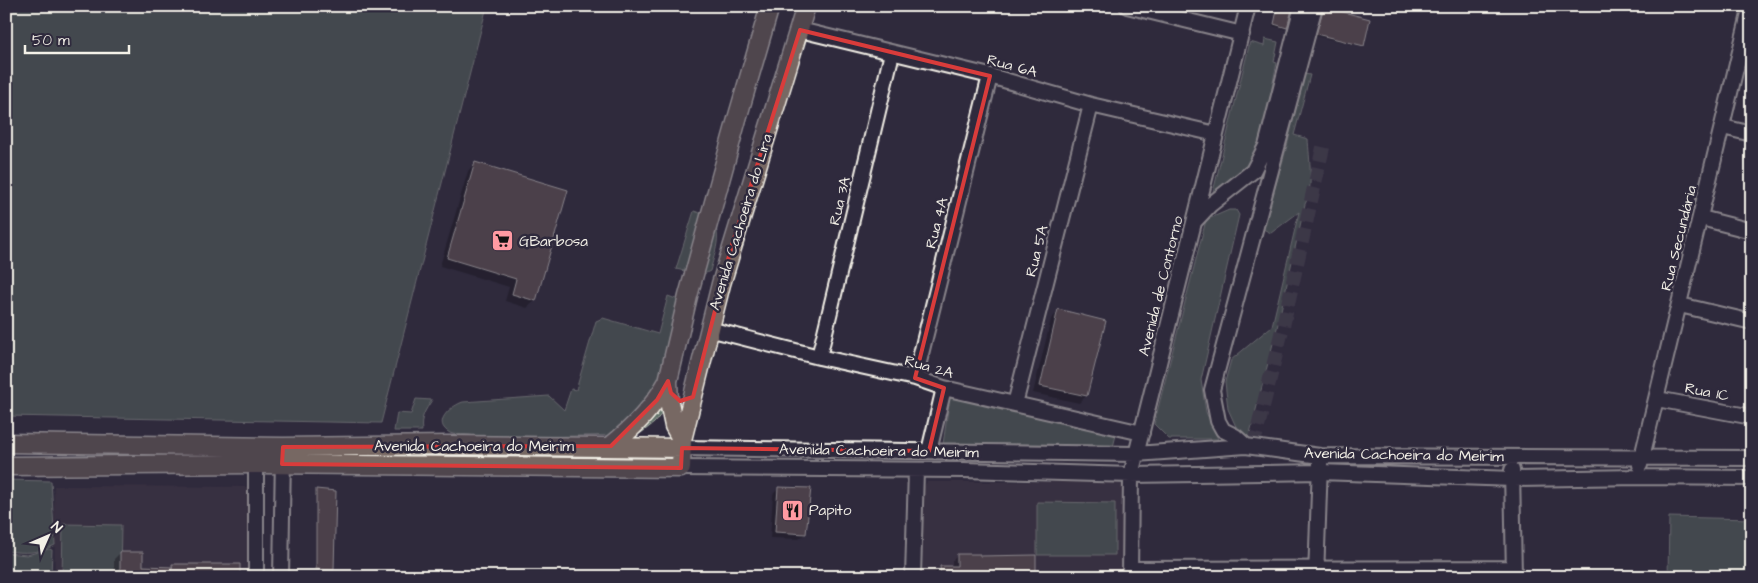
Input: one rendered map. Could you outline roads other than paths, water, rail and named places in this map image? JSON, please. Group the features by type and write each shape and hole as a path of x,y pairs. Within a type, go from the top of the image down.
{"main road":[{"name":"Avenida Cachoeira do Lira","path":"682,444 674,426 668,385 688,296 736,119 770,6"},
{"name":"Avenida Cachoeira do Lira","path":"680,468 682,444 709,329 731,248 806,6"},
{"path":"668,385 671,393 680,401 693,397"},
{"path":"611,446 638,423 668,385"},
{"name":"Avenida Cachoeira do Meirim","path":"6,443 256,455 680,468"},
{"name":"Avenida Cachoeira do Meirim","path":"283,456 439,445 611,446 682,444"},
{"name":"Avenida Cachoeira do Meirim","path":"6,466 256,455"}],"street":[{"path":"1127,6 1242,34"},
{"name":"Avenida de Contorno","path":"1130,573 1131,475 1248,6"},
{"path":"1194,222 1210,205 1253,171 1266,146 1302,6"},
{"path":"1246,446 1235,436 1224,430 1218,421 1212,390 1315,6"},
{"name":"Rua Secundária","path":"1638,477 1723,127 1748,43 1751,6"},
{"name":"Rua 6A","path":"800,30 892,54 990,76 1091,105 1216,134"},
{"name":"Rua 3A","path":"819,357 892,54"},
{"name":"Rua 4A","path":"915,378 990,76"},
{"name":"Rua 5A","path":"1015,404 1091,105"},
{"path":"1723,127 1752,134"},
{"path":"1700,218 1752,231"},
{"path":"1680,305 1752,322"},
{"name":"Rua 2A","path":"709,329 819,357 915,378 944,388 1142,433"},
{"path":"929,451 944,388"},
{"name":"Rua 1C","path":"1657,399 1752,418"},
{"name":"Avenida Cachoeira do Meirim","path":"682,444 929,451 1136,454 1246,446 1320,456 1752,458"},
{"path":"256,455 256,577"},
{"path":"281,577 283,456"},
{"path":"1316,573 1320,456"},
{"path":"1130,573 1514,572 1512,457"},
{"name":"Avenida Cachoeira do Meirim","path":"680,468 916,470 1131,475 1320,472 1513,479 1752,478"},
{"path":"913,577 916,470"}],"tunnel":[{"path":"1253,447 1283,326 1324,143"}],"place":[{"name":"GBarbosa","path":"503,241"},
{"name":"Papito","path":"793,510"}]}
